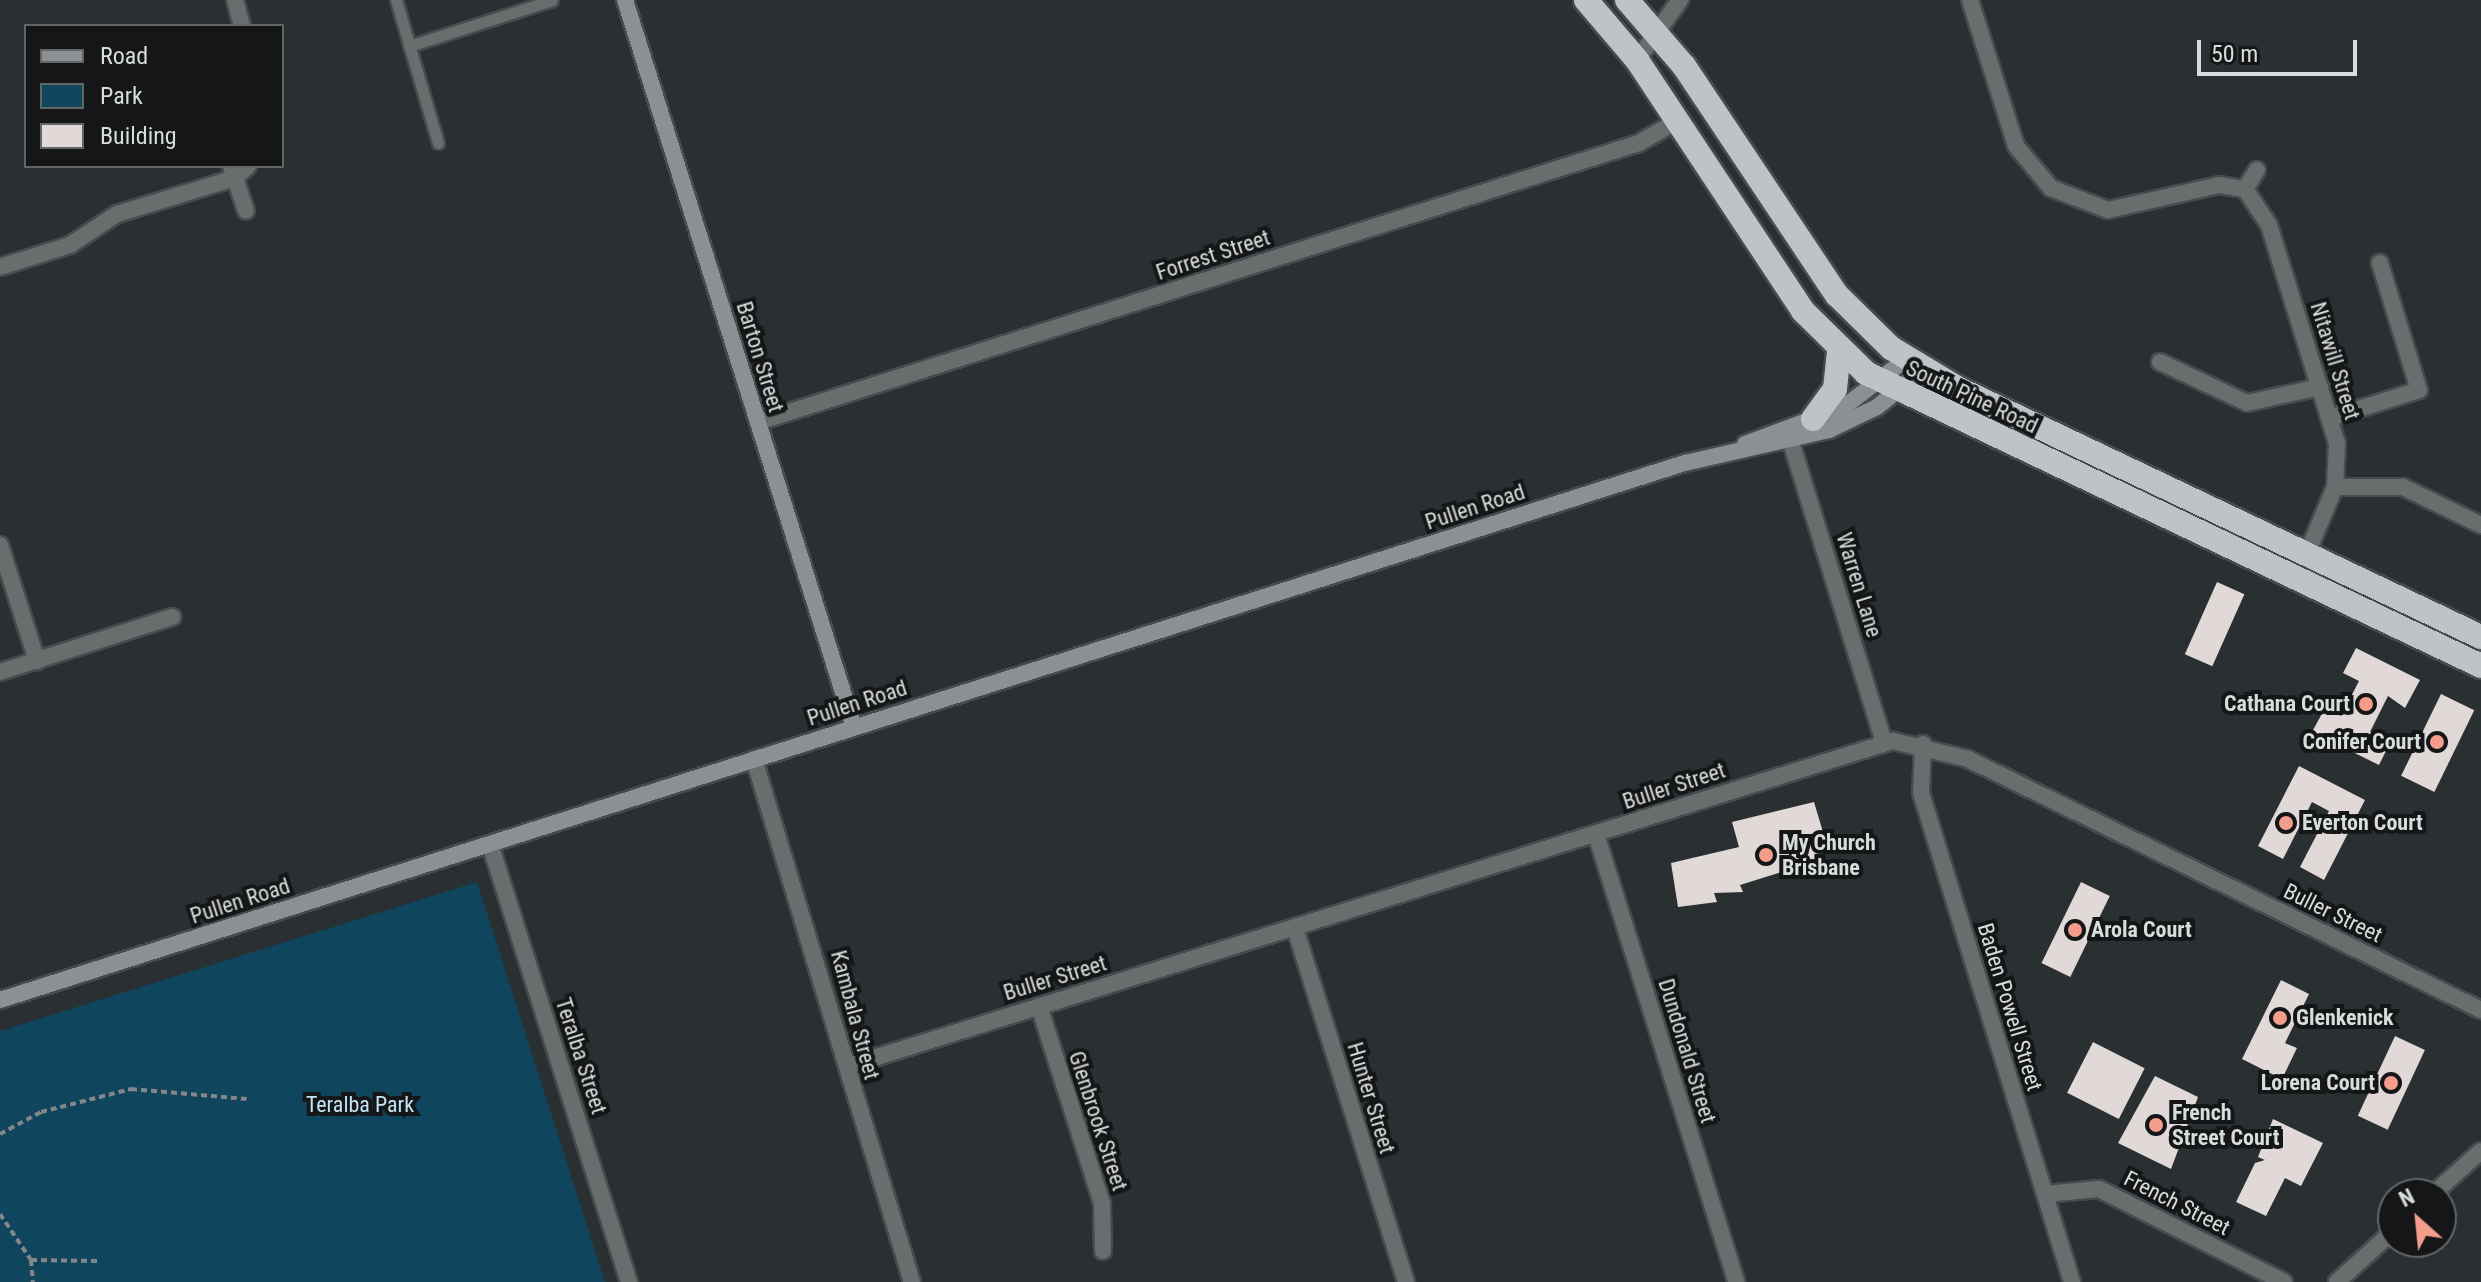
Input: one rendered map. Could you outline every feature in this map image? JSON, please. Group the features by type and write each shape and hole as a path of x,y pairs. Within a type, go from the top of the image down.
{"highway":[{"name":"South Pine Road","path":"1586,0 1637,60 1803,311 1839,351 1888,387 2302,575 2481,666"},
{"name":"South Pine Road","path":"1627,0 1657,31 1837,295 1914,365 2308,551 2481,637"},
{"path":"1813,419 1835,389 1839,351"}],"street":[{"path":"235,0 241,24"},
{"name":"Barton Street","path":"625,0 854,727"},
{"path":"1637,60 1680,0"},
{"path":"1970,0 2016,146 2051,188 2108,210 2219,185 2245,189 2257,170"},
{"name":"Forrest Street","path":"758,422 1639,143 1677,121"},
{"path":"0,267 70,245 117,214 233,172 246,211"},
{"name":"Nitawill Street","path":"2245,189 2269,225 2330,418 2338,454 2335,487 2308,551"},
{"path":"2330,418 2419,390 2380,263"},
{"path":"2160,362 2247,403 2320,387"},
{"name":"Pullen Road","path":"1729,451 1791,442 1844,424 1914,365"},
{"name":"Pullen Road","path":"0,1000 1729,451 1888,387"},
{"name":"Warren Lane","path":"1791,442 1884,742"},
{"path":"2335,487 2403,487 2481,525"},
{"path":"0,545 37,661"},
{"path":"0,672 172,617"},
{"name":"Buller Street","path":"848,1066 1884,742 1923,744 1992,770 2481,1010"},
{"name":"Baden Powell Street","path":"1923,744 1921,793 2072,1282"},
{"name":"Kambala Street","path":"754,759 912,1282"},
{"name":"Dundonald Street","path":"1596,834 1736,1282"},
{"name":"Teralba Street","path":"490,844 629,1282"},
{"name":"Hunter Street","path":"1295,928 1406,1282"},
{"name":"Glenbrook Street","path":"1039,1006 1102,1204 1103,1251"},
{"path":"2451,1178 2481,1151"},
{"name":"French Street","path":"2045,1194 2099,1189 2284,1282"},
{"path":"2337,1282 2377,1246"}],"lane":[{"path":"396,0 438,143"},
{"path":"409,46 552,0"}],"path":[{"path":"0,1134 41,1112 131,1089 247,1099"},
{"path":"0,1214 31,1260 33,1282"},
{"path":"31,1260 98,1261"}],"green space":[{"name":"Teralba Park","path":"477,882 605,1282 0,1282 0,1031"}],"building":[{"path":"2217,582 2244,594 2212,666 2185,654"},
{"name":"Cathana Court","path":"2356,648 2420,680 2405,708 2388,696 2370,732 2392,739 2379,765 2312,732 2325,708 2341,716 2359,681 2343,673"},
{"name":"Conifer Court","path":"2441,694 2474,710 2434,792 2401,776"},
{"name":"Everton Court","path":"2299,766 2365,800 2324,880 2300,867 2329,811 2312,802 2283,859 2258,846"},
{"name":"My Church Brisbane","path":"1814,802 1829,852 1818,855 1823,869 1794,879 1788,870 1740,885 1743,892 1714,893 1717,902 1678,907 1671,863 1739,847 1732,822"},
{"name":"Arola Court","path":"2081,882 2110,896 2070,977 2042,963"},
{"name":"Glenkenick","path":"2281,980 2309,994 2285,1043 2297,1048 2282,1079 2242,1059"},
{"name":"Lorena Court","path":"2395,1036 2425,1050 2388,1130 2358,1116"},
{"path":"2093,1042 2145,1068 2119,1119 2067,1093"},
{"name":"French Street Court","path":"2155,1076 2198,1097 2171,1169 2118,1143"},
{"path":"2273,1119 2323,1143 2301,1186 2285,1178 2266,1216 2236,1202 2255,1163 2265,1160 2258,1157"}],"place":[{"name":"Cathana Court","path":"2366,704"},
{"name":"Conifer Court","path":"2437,742"},
{"name":"Everton Court","path":"2286,823"},
{"name":"My Church Brisbane","path":"1766,855"},
{"name":"Arola Court","path":"2075,930"},
{"name":"Glenkenick","path":"2280,1018"},
{"name":"Lorena Court","path":"2391,1083"},
{"name":"French Street Court","path":"2156,1125"}]}
